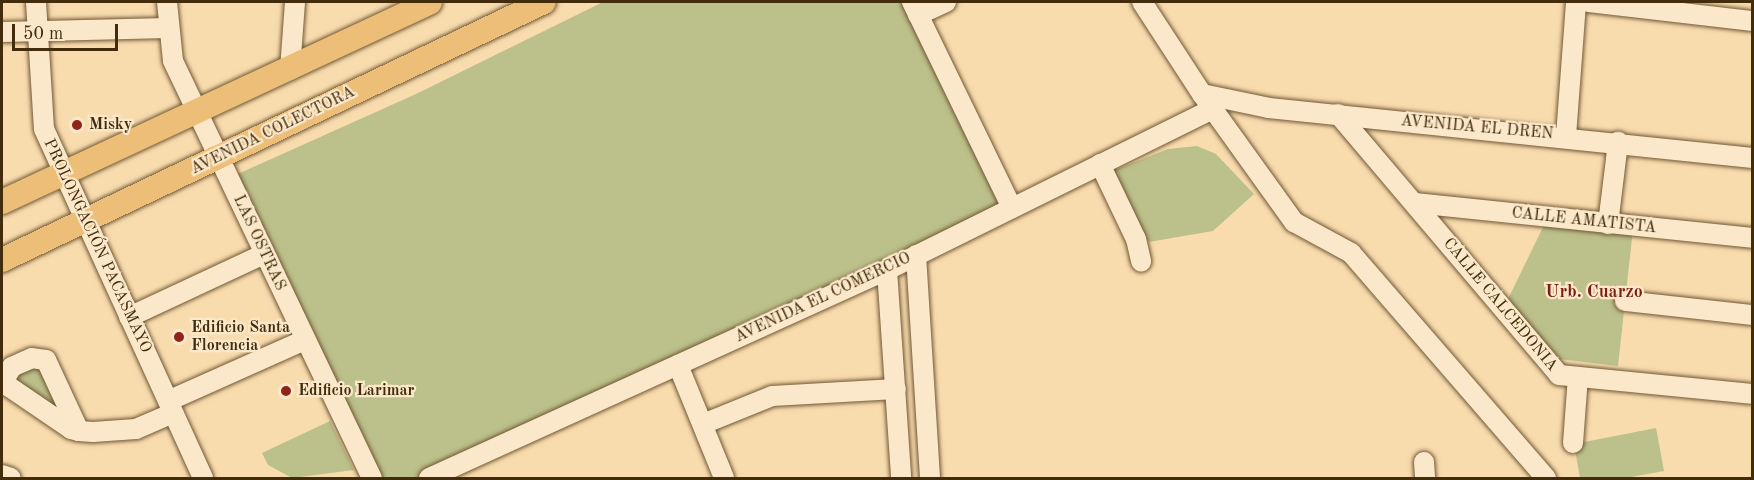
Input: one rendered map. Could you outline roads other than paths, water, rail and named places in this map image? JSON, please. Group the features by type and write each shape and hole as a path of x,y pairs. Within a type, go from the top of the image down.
{"main road":[{"path":"2,202 290,70 391,11 430,2"},
{"name":"AVENIDA COLECTORA","path":"2,260 544,2"}],"street":[{"name":"PROLONGACIÓN PACASMAYO","path":"36,2 44,129 203,478"},
{"name":"LAS OSTRAS","path":"167,2 173,61 372,478"},
{"path":"290,70 295,2"},
{"path":"946,2 915,8 1012,208"},
{"path":"1142,2 1207,101 1294,222 1352,253 1546,478"},
{"path":"1566,136 1576,2"},
{"path":"1588,2 1752,21"},
{"path":"2,32 168,28"},
{"name":"AVENIDA EL DREN","path":"1207,101 1566,136 1752,158"},
{"name":"AVENIDA EL COMERCIO","path":"429,478 887,270 1100,164 1207,101"},
{"name":"CALLE CALCEDONIA","path":"1338,114 1559,375 1752,394"},
{"path":"1608,224 1618,142"},
{"path":"1100,164 1136,239 1141,261"},
{"name":"CALLE AMATISTA","path":"1415,203 1752,238"},
{"path":"129,317 264,254"},
{"path":"916,255 930,478"},
{"path":"887,270 901,478"},
{"path":"1626,301 1752,315"},
{"path":"80,431 136,429 171,407 305,340"},
{"path":"678,365 724,478"},
{"path":"1573,443 1578,377"},
{"path":"703,424 772,396 896,389"},
{"path":"2,475 11,478"}],"place":[{"name":"Misky","path":"77,125"},
{"name":"Edificio Santa Florencia","path":"179,337"},
{"name":"Edificio Larimar","path":"286,391"}],"district":[{"name":"Urb. Cuarzo","path":"1594,292"}]}
